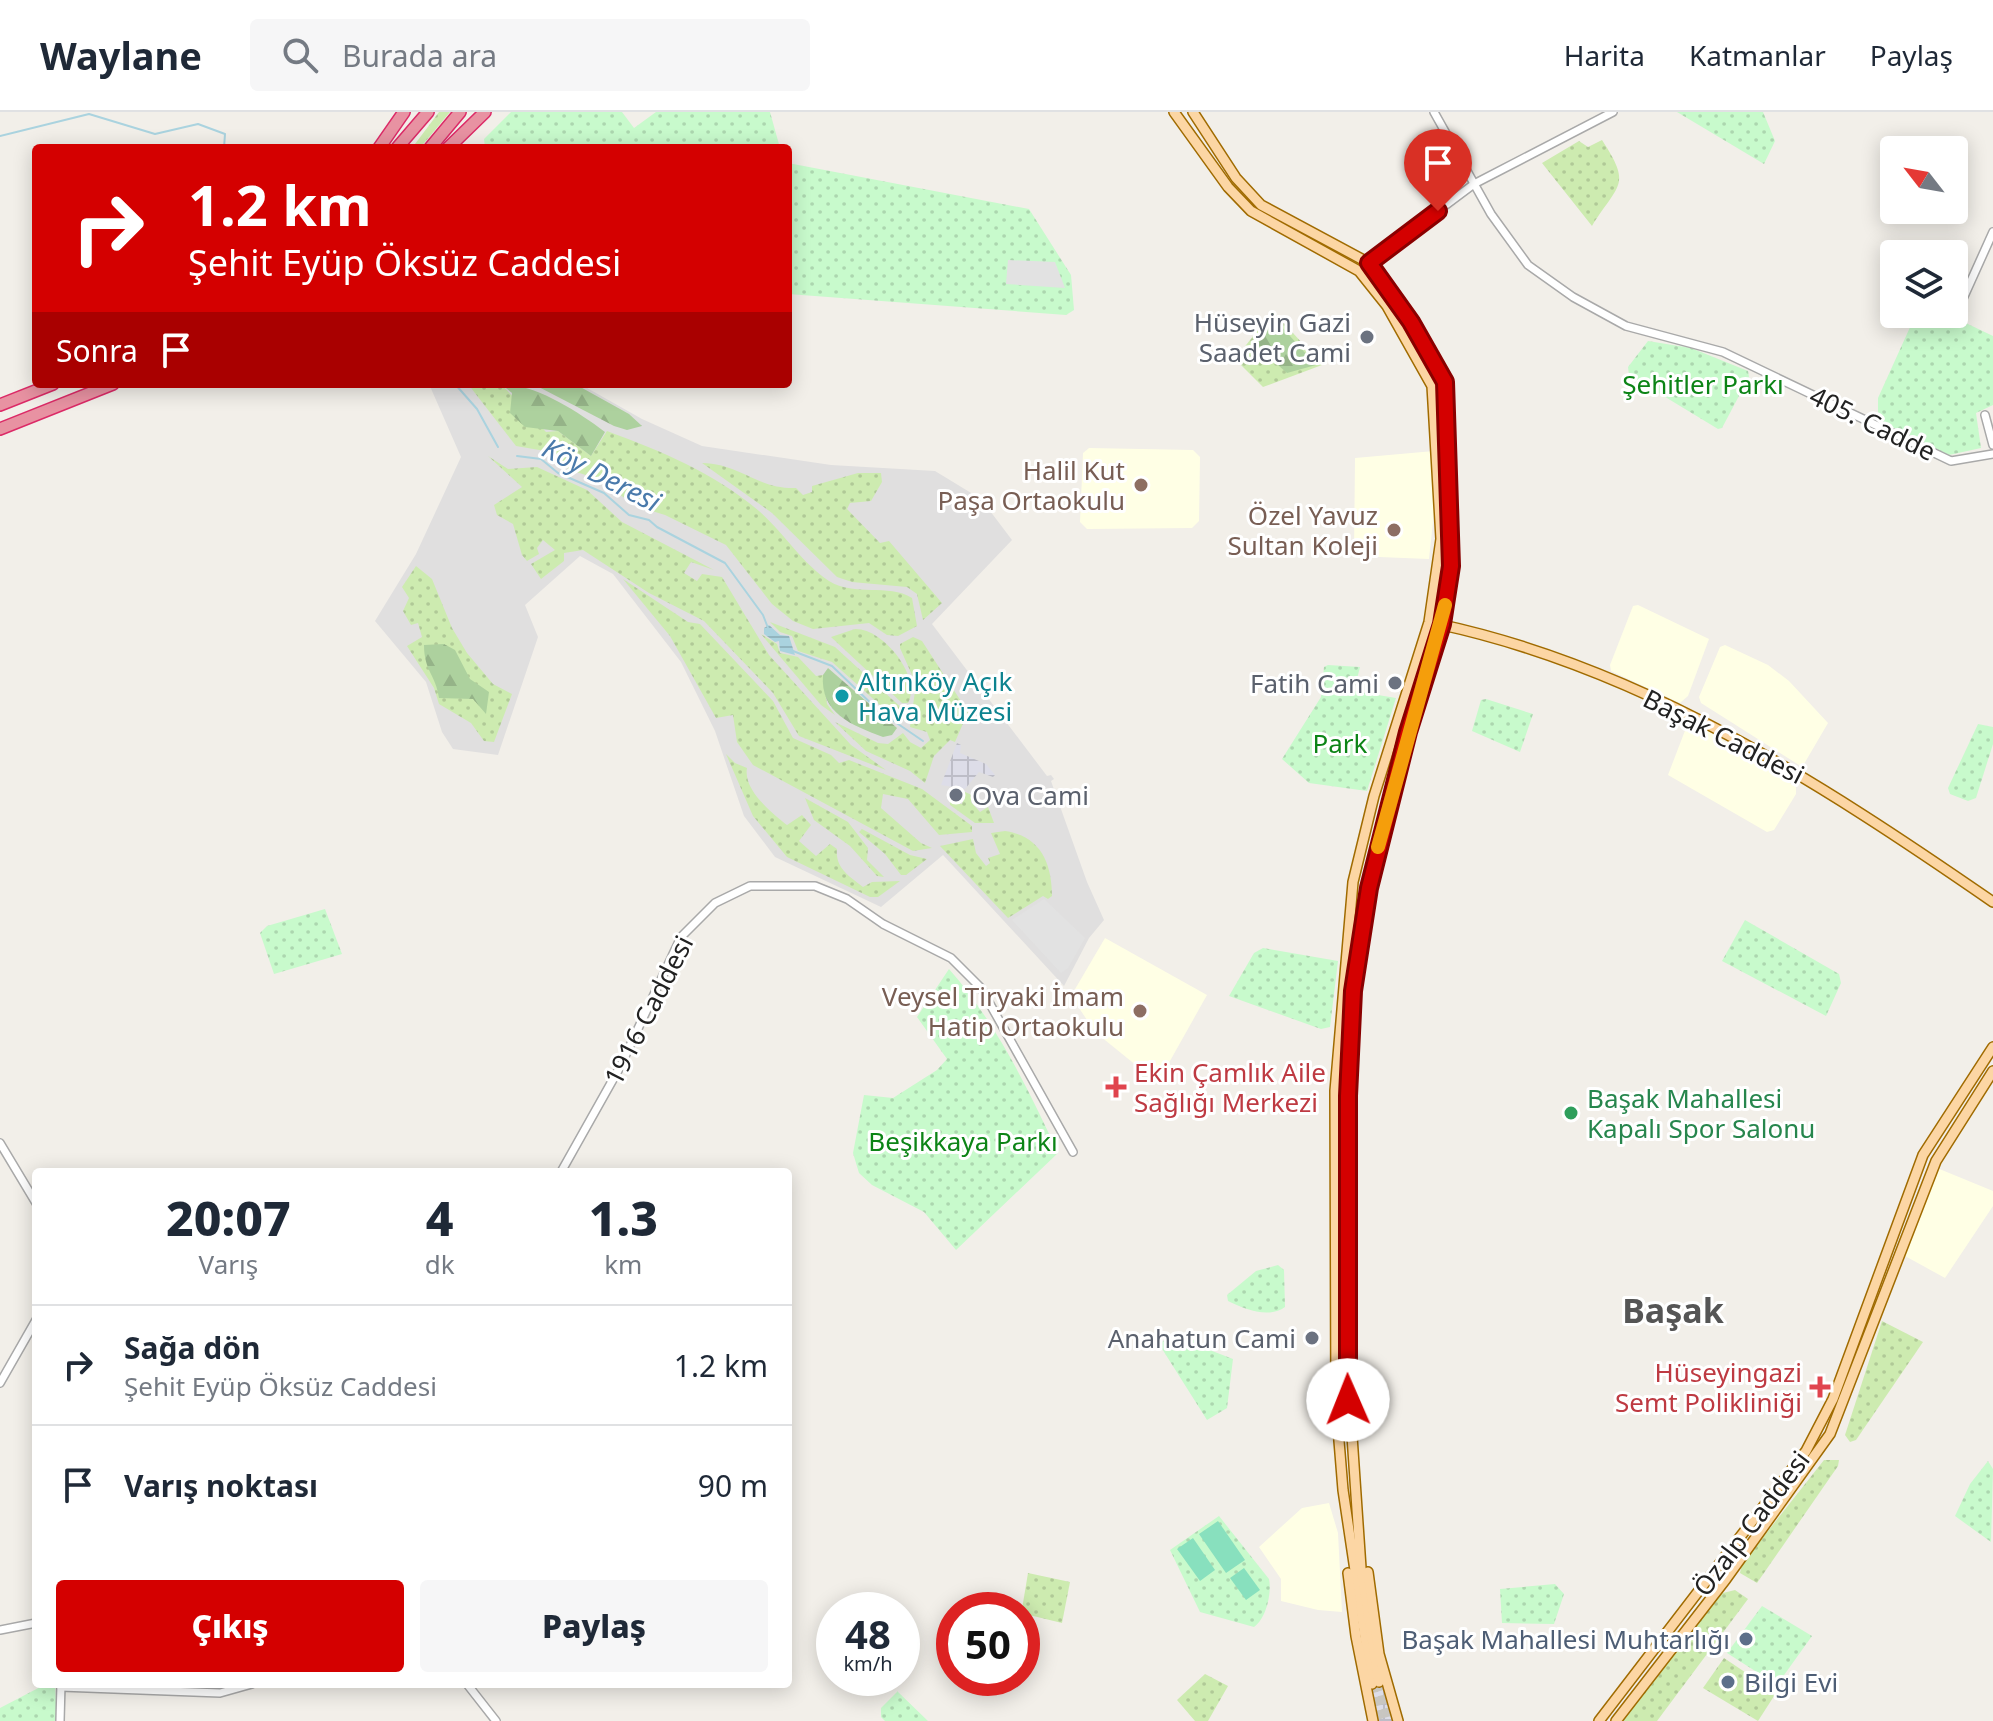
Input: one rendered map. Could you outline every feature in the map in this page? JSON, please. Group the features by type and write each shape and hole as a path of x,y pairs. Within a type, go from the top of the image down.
{"highway":[{"path":"382,144 404,112"},
{"path":"400,144 428,112"},
{"path":"433,144 460,112"},
{"path":"452,144 485,112"},
{"path":"0,405 43,388"},
{"path":"0,429 103,388"}],"main road":[{"path":"1174,112 1228,187 1251,211 1359,271 1387,306 1432,386 1441,539 1429,622 1374,796 1353,882 1338,1034 1336,1404 1352,1607 1373,1721"},
{"path":"1193,112 1236,178 1261,205 1369,263 1411,322 1445,382 1451,566 1442,624 1390,795 1369,888 1353,991 1348,1096 1348,1377 1360,1551 1375,1683 1347,1521"},
{"name":"Başak Caddesi","path":"1429,622 1585,667 1719,729 1804,776 1993,902"},
{"name":"Özalp Caddesi","path":"1599,1721 1806,1451 1833,1399 1923,1155 1993,1047"},
{"name":"Özalp Caddesi","path":"1616,1721 1726,1579 1830,1434 1936,1161 1993,1071"},
{"path":"1360,1551 1368,1573 1379,1654 1398,1721"}],"street":[{"name":"405. Cadde","path":"1434,112 1474,184 1528,265 1626,326 1723,352 1951,461 1993,454"},
{"path":"1359,271 1474,184 1613,112"},
{"path":"1968,288 1993,232"},
{"path":"1985,415 1993,445"},
{"name":"1916 Caddesi","path":"563,1168 620,1067 681,937 715,903 750,886 815,886 847,899 883,924 951,958 981,988 1073,1152"},
{"path":"0,1143 32,1196"},
{"path":"0,1383 32,1327"},
{"path":"0,1630 32,1624"},
{"path":"60,1721 61,1688"},
{"path":"121,1688 220,1693 238,1688"},
{"path":"470,1688 496,1721"}],"shaded area":[{"path":"1008,260 1055,262 1065,288 1006,284"},
{"name":"Altınköy Açık Hava Müzesi","path":"431,388 587,388 642,419 702,446 831,465 935,471 981,499 1012,540 932,624 1047,776 1051,775 1054,779 1051,781 1104,920 1089,938 1064,986 943,855 881,907 775,857 744,816 715,731 681,662 613,574 580,556 525,605 538,637 498,755 453,749 442,732 426,682 375,621 416,554 461,457"},
{"name":"Halil Kut Paşa Ortaokulu","path":"1089,448 1193,450 1200,457 1199,521 1192,528 1087,529 1080,522 1083,453"},
{"name":"Özel Yavuz Sultan Koleji","path":"1434,451 1435,503 1429,559 1354,556 1355,458"},
{"path":"1638,605 1709,639 1688,696 1680,703 1611,671 1610,665 1633,606"},
{"path":"1725,645 1768,665 1789,681 1828,723 1804,764 1799,765 1701,703 1699,697 1720,647"},
{"path":"1702,727 1796,787 1796,794 1774,830 1767,832 1668,775 1686,728"},
{"path":"957,743 961,745 960,753 986,764 995,775 979,772 965,789 941,785"},
{"path":"1044,899 1085,938 1068,968 1061,973 1012,920"},
{"name":"Veysel Tiryaki İmam Hatip Ortaokulu","path":"1105,938 1207,995 1161,1077 1153,1079 1095,1032 1071,996"},
{"path":"1937,1168 1993,1191 1993,1206 1945,1278 1905,1256"},
{"path":"1329,1503 1338,1533 1342,1612 1281,1601 1281,1579 1259,1547 1302,1508"},
{"path":"1384,1681 1395,1721 1377,1721 1368,1686"}],"green space":[{"path":"439,112 450,112 423,144 415,144"},
{"path":"511,112 622,112 634,128 656,112 770,112 779,144 485,144 484,139"},
{"path":"1677,112 1763,112 1775,141 1764,164"},
{"path":"1602,140 1619,176 1615,192 1592,226 1542,163 1579,141 1588,147"},
{"path":"792,164 1029,209 1071,275 1074,310 1066,315 792,294"},
{"path":"1273,311 1322,365 1263,387 1235,359"},
{"path":"1272,316 1316,365 1287,373 1253,343"},
{"path":"1968,324 1993,336 1993,405 1976,413 1981,448 1949,455 1878,420 1878,398 1910,328 1968,328"},
{"name":"Şehitler Parkı","path":"1648,341 1691,348 1748,371 1749,377 1722,428 1718,429 1629,375 1628,367"},
{"path":"471,388 505,388 546,432 558,431 591,456 607,431 668,455 705,474 759,511 810,566 829,581 850,588 893,591 912,598 917,626 898,636 887,635 869,623 813,629 793,621 772,604 726,545 665,515 639,507 592,477 570,470 545,451 516,446"},
{"path":"506,388 524,388 541,394 605,432 591,456 558,431 525,427 510,413 512,393"},
{"path":"541,388 582,388 629,414 642,426 627,430"},
{"path":"488,456 508,469 537,467 587,490 622,522 714,570 691,562 684,573 697,581 702,574 722,577 769,655 851,745 886,770 799,736 773,693 704,621 649,593 583,550 564,553 564,561 541,579 531,564 555,550 543,540 537,548 539,554 527,561 522,555 513,524 497,515 494,505 522,487"},
{"path":"702,463 728,467 770,485 796,488 803,495 812,492 812,486 858,473 881,473 882,482 871,501 850,503 847,509 880,543 889,541 942,603 923,620 917,594 907,587 852,582 837,577 772,513"},
{"path":"416,566 432,579 452,628 467,653 493,684 512,694 494,742 484,741 471,723 439,704 434,688 407,646 422,637 418,623 411,625 403,611 409,598 402,587"},
{"path":"623,579 688,622 700,624 773,701 793,738 831,755 839,763 849,760 922,789 972,826 972,832 939,835 908,799 883,794 881,808 921,843 932,848 913,851 753,765 737,742 733,715 716,718 670,636"},
{"path":"770,622 835,647 906,712 903,720 899,722 832,662 798,651 792,636 780,632"},
{"path":"855,629 877,636 897,656 910,680 908,703 902,703 831,637"},
{"path":"761,634 777,644 780,653 798,657 816,676 823,675 827,704 835,715 821,705"},
{"path":"913,637 922,641 968,712 955,742 950,740 934,756 925,783 910,771 866,751 835,722 878,743 888,744 903,733 910,742 921,748 930,740 927,732 910,727 916,684 900,644"},
{"path":"444,644 455,650 470,679 489,692 486,714 473,699 439,698 426,661 424,645"},
{"name":"Park","path":"1324,667 1360,667 1354,691 1396,698 1367,791 1309,783 1282,759 1321,697"},
{"path":"828,668 897,728 892,735 883,737 860,728 832,708 823,688 823,675"},
{"path":"1481,700 1533,714 1520,752 1472,731"},
{"path":"1978,724 1993,727 1993,744 1976,798 1968,801 1950,794 1948,788"},
{"path":"726,754 735,763 747,768 754,793 781,820 787,825 802,815 811,825 799,841 816,856 830,844 837,849 838,861 844,871 863,887 872,882 900,881 878,897 870,897 787,857 753,816"},
{"path":"965,792 974,796 971,802 980,812 988,807 994,823 975,823 950,805 950,801 962,804"},
{"path":"805,798 848,822 868,848 867,860 884,877 877,876 850,846 814,820"},
{"path":"862,829 910,855 927,859 906,875 901,875 885,854 859,832"},
{"path":"1005,831 1028,839 1042,853 1050,873 1052,896 1048,899 1043,896 1008,918 940,846 973,839 976,853 986,866 990,863 988,858 1000,854 991,833"},
{"path":"325,909 342,954 274,974 260,933 267,926"},
{"path":"1745,920 1839,974 1841,983 1826,1016 1722,961"},
{"path":"1263,948 1338,961 1330,1027 1321,1029 1229,996 1254,953"},
{"name":"Beşikkaya Parkı","path":"949,969 996,1033 1058,1153 956,1250 924,1212 872,1185 859,1173 853,1153 864,1095 893,1098 937,1070 947,1059 917,1017"},
{"path":"1278,1265 1284,1270 1285,1307 1279,1311 1264,1312 1249,1310 1228,1301 1227,1295 1256,1271"},
{"path":"1882,1321 1923,1342 1856,1440 1850,1442 1845,1435"},
{"path":"1175,1332 1182,1332 1207,1349 1233,1359 1227,1408 1207,1420 1159,1344"},
{"path":"1824,1460 1839,1460 1838,1466 1757,1583 1740,1573 1742,1564"},
{"path":"1988,1461 1993,1469 1991,1542 1955,1516 1970,1484"},
{"path":"1219,1516 1269,1579 1267,1605 1254,1627 1200,1612 1170,1550"},
{"path":"1218,1521 1245,1560 1226,1573 1199,1534"},
{"path":"1193,1538 1215,1570 1200,1581 1177,1549"},
{"path":"1244,1568 1260,1590 1246,1600 1230,1578"},
{"path":"1028,1573 1070,1582 1062,1623 1040,1618 1040,1592 1025,1592"},
{"path":"1555,1584 1564,1594 1554,1624 1502,1623 1500,1589"},
{"path":"1735,1590 1748,1599 1657,1721 1622,1721 1719,1594"},
{"path":"1762,1606 1812,1636 1777,1685 1727,1653"},
{"path":"1724,1658 1776,1693 1758,1721 1703,1688"},
{"path":"1205,1674 1228,1686 1208,1721 1195,1721 1177,1700"},
{"path":"38,1688 55,1688 57,1721 0,1721 0,1708"},
{"path":"893,1696 902,1696 928,1721 885,1721 881,1717 881,1708"}],"water":[{"path":"769,625 780,635 789,636 795,655 780,651 779,641 775,642 764,634 764,628"}],"waterway":[{"path":"0,136 89,114 155,134 198,124 225,134 224,144"},
{"name":"Köy Deresi","path":"459,388 477,409 498,447"},
{"name":"Köy Deresi","path":"517,456 541,459 558,473 604,493 629,515 649,520 725,563 763,615 768,628"},
{"name":"Köy Deresi","path":"793,651 832,666 879,711 923,741"}],"tunnel":[{"path":"1379,1682 1389,1721"},
{"path":"1372,1684 1380,1721"}],"slow traffic":[{"path":"1378,847 1445,605"}],"place":[{"name":"Hüseyin Gazi Saadet Cami","path":"1367,337"},
{"name":"Halil Kut Paşa Ortaokulu","path":"1141,485"},
{"name":"Özel Yavuz Sultan Koleji","path":"1394,530"},
{"name":"Fatih Cami","path":"1395,683"},
{"name":"Altınköy Açık Hava Müzesi","path":"842,696"},
{"name":"Ova Cami","path":"956,795"},
{"name":"Veysel Tiryaki İmam Hatip Ortaokulu","path":"1140,1011"},
{"name":"Ekin Çamlık Aile Sağlığı Merkezi","path":"1116,1087"},
{"name":"Başak Mahallesi Kapalı Spor Salonu","path":"1571,1113"},
{"name":"Anahatun Cami","path":"1312,1338"},
{"name":"Hüseyingazi Semt Polikliniği","path":"1820,1387"},
{"name":"Başak Mahallesi Muhtarlığı","path":"1746,1639"},
{"name":"Bilgi Evi","path":"1728,1682"}],"district":[{"name":"Başak","path":"1673,1310"}],"route":[{"path":"1348,1400 1348,1096 1358,950 1390,795 1442,624 1451,566 1448,398 1445,382 1440,368 1411,322 1369,263 1438,211"}]}
